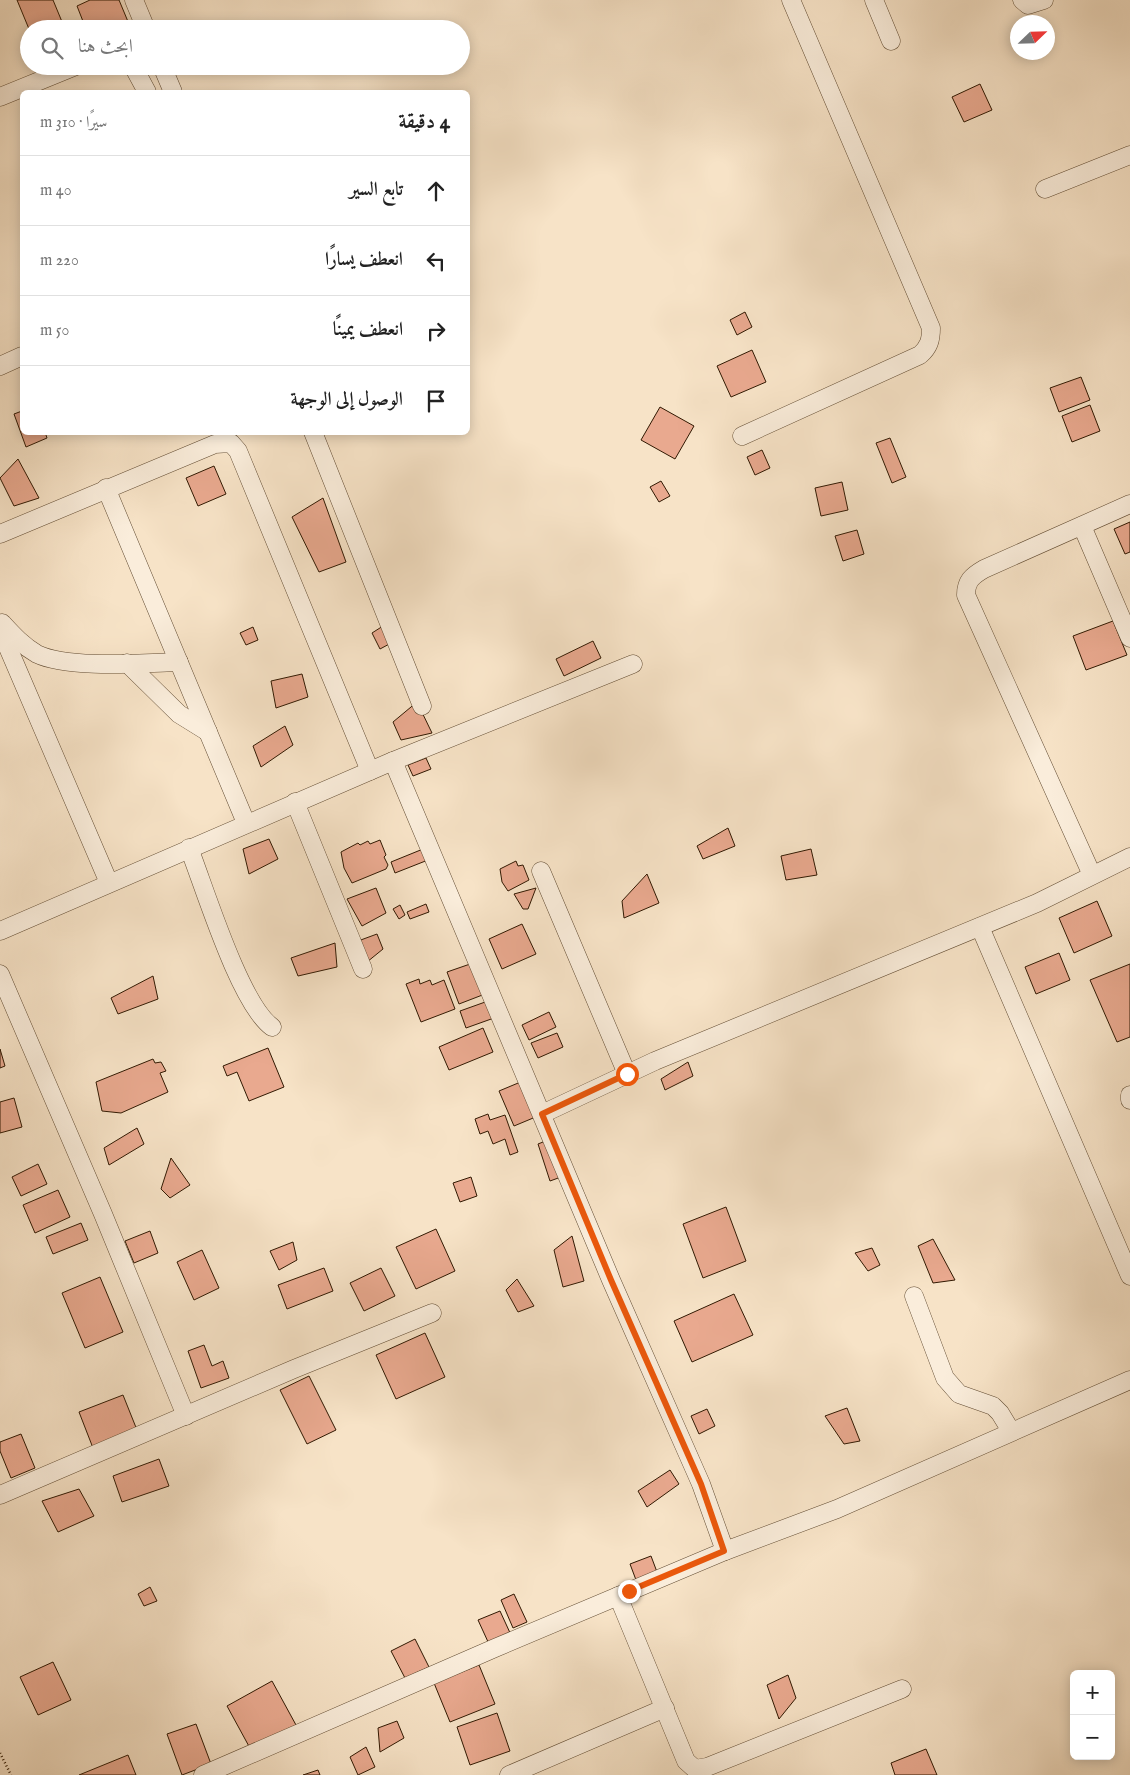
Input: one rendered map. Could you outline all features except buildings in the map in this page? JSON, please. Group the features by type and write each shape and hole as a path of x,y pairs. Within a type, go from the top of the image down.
{"street":[{"path":"134,0 142,20"},
{"path":"742,436 920,355 927,348 931,338 931,328 791,0"},
{"path":"874,0 891,41"},
{"path":"1022,0 1028,5 1044,0"},
{"path":"0,97 54,75"},
{"path":"138,75 146,90"},
{"path":"166,75 172,90"},
{"path":"1045,189 1130,155"},
{"path":"0,366 20,357"},
{"path":"314,435 422,706"},
{"path":"0,534 106,488 215,444 231,443 238,451 370,771"},
{"path":"106,488 246,823"},
{"path":"1092,875 966,595 966,584 972,576 1130,504"},
{"path":"1082,526 1130,638"},
{"path":"0,621 24,646 39,655 79,663 179,662"},
{"path":"0,629 109,884"},
{"path":"127,664 180,714 208,732"},
{"path":"0,931 295,802 633,664"},
{"path":"393,761 611,1280 701,1484 724,1551"},
{"path":"295,802 363,969"},
{"path":"189,848 241,981 254,1008 262,1019 272,1026"},
{"path":"542,1114 627,1074 1037,903 1130,858"},
{"path":"541,871 627,1074"},
{"path":"980,927 1130,1276"},
{"path":"0,974 103,1214 186,1416"},
{"path":"1130,1095 1130,1100"},
{"path":"914,1296 945,1378 959,1394 993,1406 1000,1413 1011,1431"},
{"path":"0,1495 432,1313"},
{"path":"203,1775 724,1551 837,1509 1130,1380"},
{"path":"618,1596 686,1760 695,1769 707,1767 902,1689"},
{"path":"509,1775 664,1708"}],"path":[{"path":"0,1753 11,1775"}],"route":[{"path":"627,1074 542,1114 611,1280 701,1484 724,1551 629,1591"}]}
